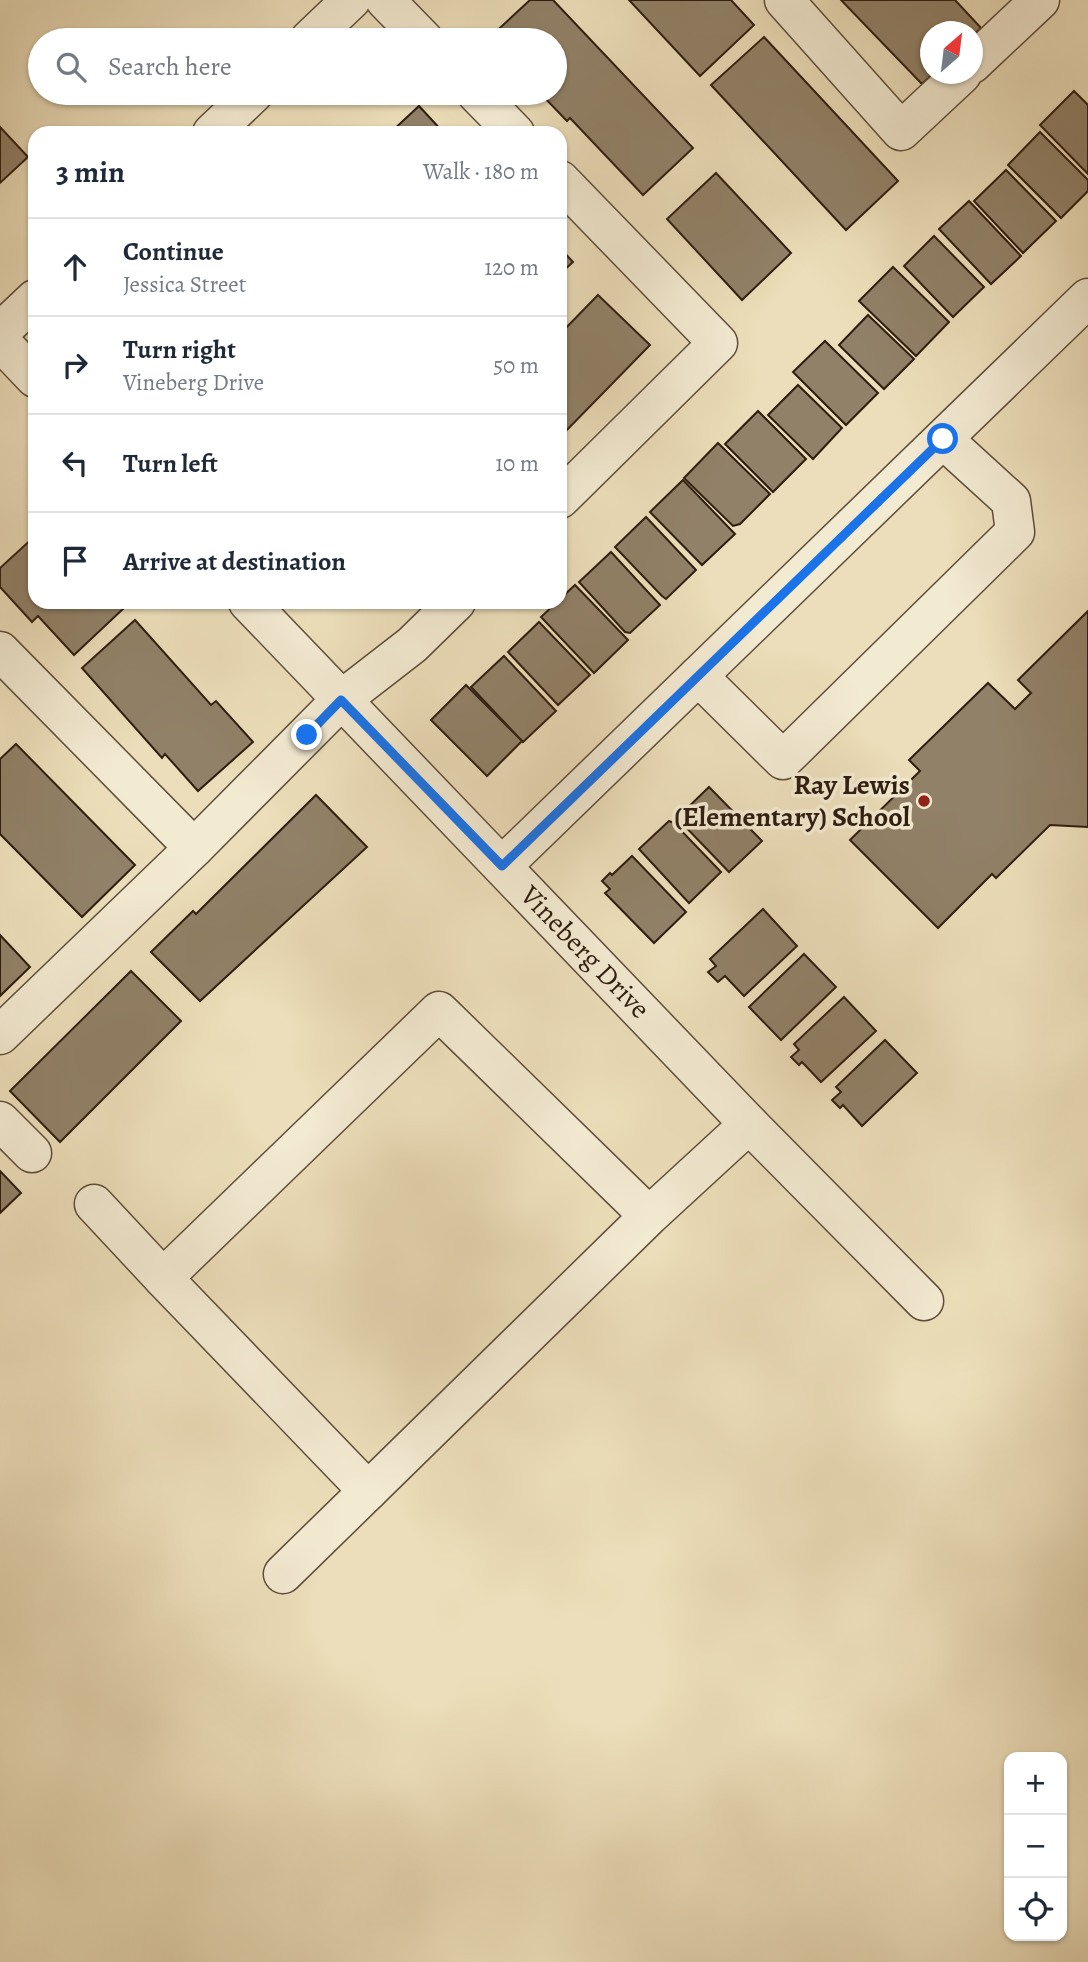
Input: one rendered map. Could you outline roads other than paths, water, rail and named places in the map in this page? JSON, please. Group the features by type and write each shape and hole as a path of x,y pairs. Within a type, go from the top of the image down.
{"street":[{"path":"322,28 351,0"},
{"path":"386,0 413,28"},
{"path":"784,0 901,131 951,84"},
{"path":"983,54 1040,0"},
{"path":"219,126 241,105"},
{"path":"488,105 508,126"},
{"path":"567,187 718,343 567,492"},
{"path":"502,866 1088,298"},
{"path":"0,332 28,306"},
{"path":"0,341 28,371"},
{"path":"698,676 783,760 1014,532 1011,501 943,439"},
{"name":"Vineberg Drive","path":"255,609 749,1124 924,1301"},
{"path":"0,1035 194,848 341,700 412,645 449,609"},
{"path":"0,651 194,848"},
{"path":"163,1278 439,1011 649,1216"},
{"path":"0,1121 32,1153"},
{"path":"283,1574 649,1216 749,1124"},
{"path":"94,1204 368,1490"}],"place":[{"name":"Ray Lewis (Elementary) School","path":"924,801"}]}
